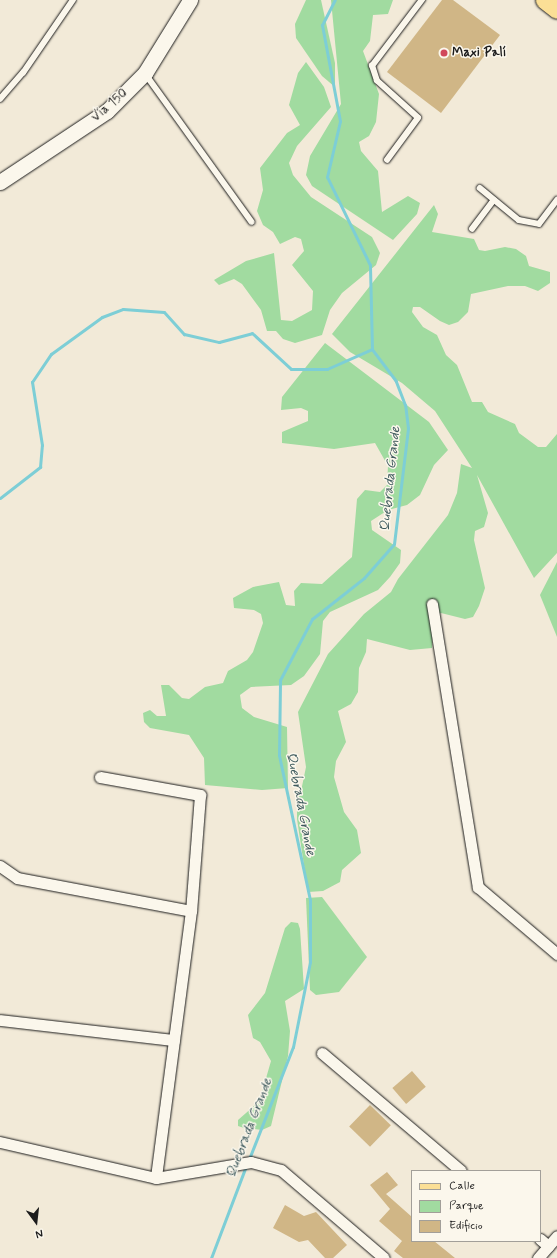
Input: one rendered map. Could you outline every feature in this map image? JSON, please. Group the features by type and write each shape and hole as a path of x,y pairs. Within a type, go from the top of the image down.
{"main road":[{"name":"Vía 150","path":"0,182 107,111 146,73 190,0"},
{"path":"544,0 557,10"}],"street":[{"path":"432,604 478,887 557,954"},
{"path":"100,777 200,794 191,911 156,1178"},
{"path":"0,866 17,878 191,911"},
{"path":"0,1020 174,1040"},
{"path":"322,1053 460,1170"},
{"path":"0,1142 156,1178 251,1162 281,1170 384,1258"},
{"path":"538,1258 544,1243 557,1236"}],"lane":[{"path":"0,99 23,73 73,0"},
{"path":"388,160 418,118 377,81 372,66 422,0"},
{"path":"146,73 252,222"},
{"path":"480,188 519,220 539,224 557,200"},
{"path":"472,229 494,200"}],"green space":[{"path":"306,0 321,0 335,63 335,87 322,76 296,38 295,24"},
{"path":"331,0 393,0 388,14 373,15 370,41 363,51 379,94 376,122 369,136 359,142 361,151 378,171 382,212 408,196 420,203 417,214 393,240 312,186 306,175 310,156 341,104"},
{"path":"306,62 324,87 331,107 297,146 289,163 293,175 311,197 372,237 380,253 376,265 342,293 330,310 322,335 295,343 283,339 276,331 267,331 261,310 242,284 234,279 219,285 214,280 246,261 274,253 281,320 292,321 312,310 313,291 292,265 304,251 301,239 295,237 280,244 273,232 263,225 257,211 263,190 260,168 287,133 300,125 289,105 298,73"},
{"path":"434,205 438,214 432,232 474,239 479,250 485,251 505,247 516,249 526,256 529,266 550,272 550,283 538,291 525,286 508,286 471,294 468,312 458,322 449,325 440,321 420,307 413,307 412,312 423,327 437,335 446,355 457,365 472,402 482,402 488,412 515,424 519,433 538,447 546,447 557,434 557,553 534,578 477,475 488,513 484,527 475,531 474,540 485,588 479,606 473,617 465,619 441,613 434,616 432,648 410,650 367,639 366,652 359,668 358,692 351,704 338,711 346,742 336,761 334,777 344,812 357,830 361,853 342,870 340,882 323,891 308,892 297,819 297,797 300,796 306,767 298,712 328,654 364,614 391,592 398,579 448,515 457,493 461,464 472,468 435,411 402,383 350,352 332,334"},
{"path":"325,343 429,422 448,450 434,465 420,495 407,505 388,510 371,521 372,530 401,550 400,563 390,577 378,590 330,612 323,621 320,654 304,676 291,685 251,687 240,695 242,708 254,717 287,727 288,788 262,790 205,785 204,758 189,735 150,728 144,722 143,713 150,710 157,716 166,716 161,685 169,685 182,698 189,699 205,687 223,683 228,671 247,660 253,652 263,623 261,614 254,610 234,608 233,598 253,587 279,582 286,605 295,606 294,591 301,583 322,584 352,557 357,499 365,490 380,492 387,485 388,466 375,443 334,449 282,443 282,432 308,421 308,411 301,408 281,410 282,397"},
{"path":"557,562 557,637 540,595"},
{"path":"322,897 367,957 339,992 316,995 310,990 306,898"},
{"path":"291,922 298,923 300,929 304,989 285,1001 290,1031 288,1056 271,1126 262,1130 244,1128 238,1126 238,1120 254,1106 262,1092 271,1061 260,1042 253,1038 248,1015 265,993 285,928"}],"building":[{"name":"Maxi Palí","path":"442,0 453,0 500,35 441,113 387,72"},
{"path":"412,1071 426,1087 406,1104 392,1088"},
{"path":"370,1105 391,1125 370,1147 349,1127"},
{"path":"387,1172 398,1185 386,1194 411,1216 411,1242 435,1242 455,1258 403,1258 394,1251 402,1241 379,1221 390,1209 370,1185"},
{"path":"285,1205 304,1216 316,1212 347,1245 333,1258 325,1258 308,1240 299,1242 273,1228"}],"waterway":[{"name":"Quebrada Grande","path":"249,1159 293,1047 310,962 310,900 279,755 280,680 312,619 364,578 394,544 408,428 405,405 396,381 372,349 370,265 327,177 340,121 322,25 335,0"},
{"path":"0,498 40,467 42,445 32,382 51,354 102,317 123,309 164,312 184,334 219,342 252,333 291,369 327,369 372,349"},
{"name":"Quebrada Grande","path":"211,1258 246,1166"}],"place":[{"name":"Maxi Palí","path":"444,53"}]}
